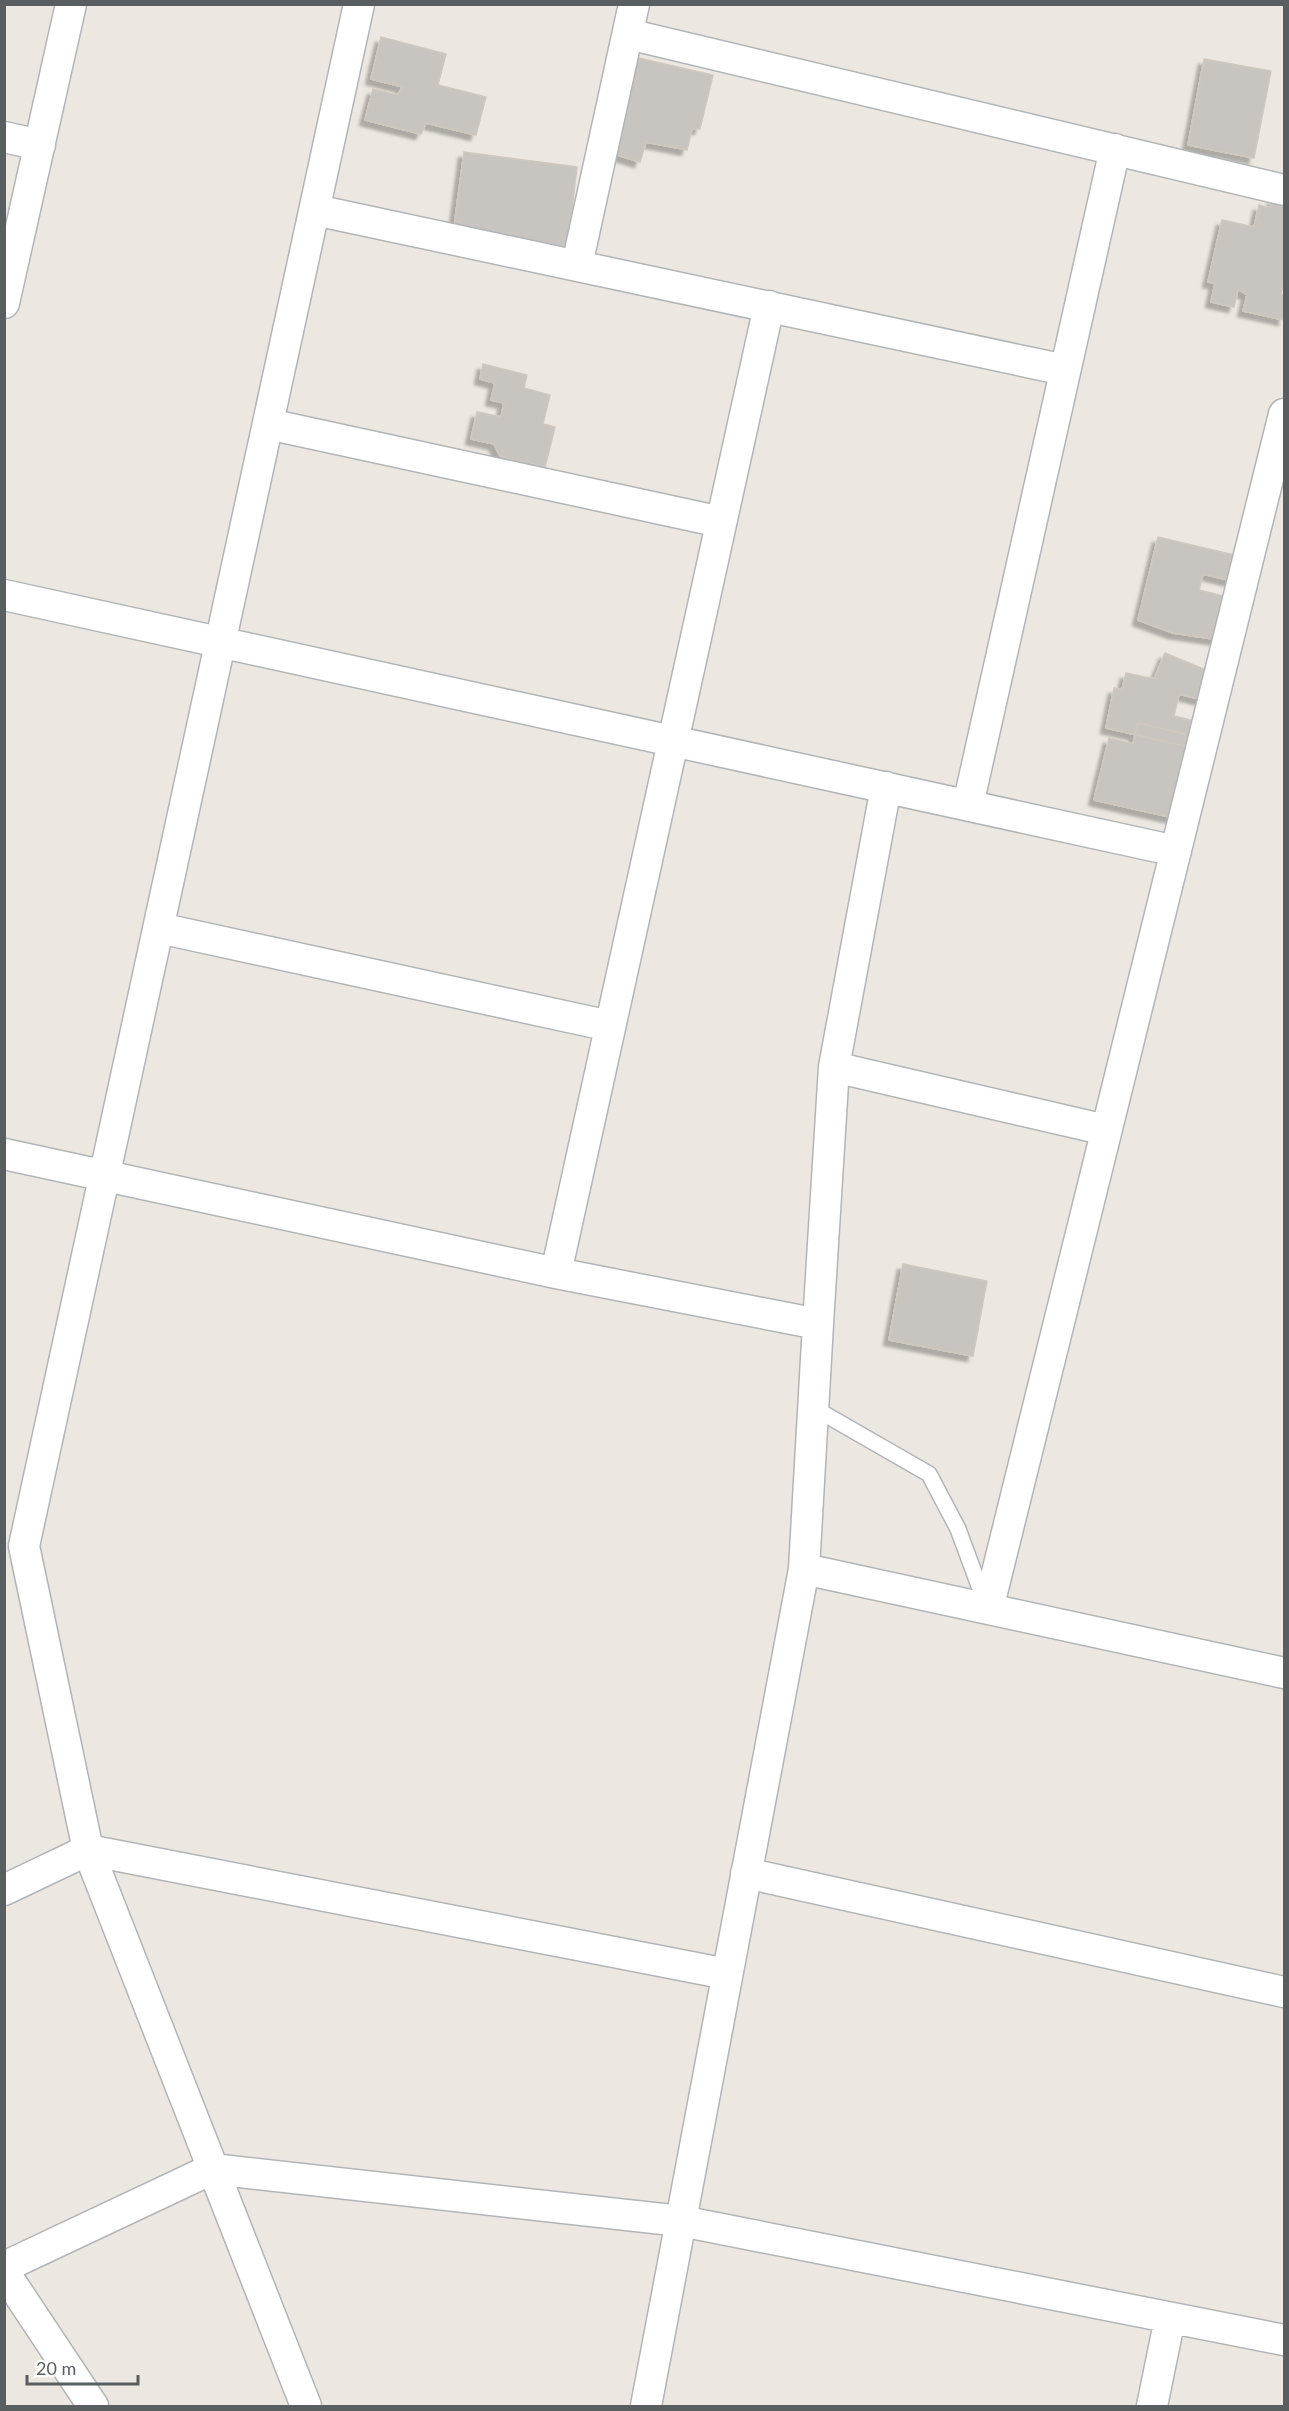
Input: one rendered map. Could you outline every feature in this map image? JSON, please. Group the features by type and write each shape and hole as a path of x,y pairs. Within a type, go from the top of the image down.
{"street":[{"path":"4,303 71,4"},
{"path":"306,2406 88,1850 24,1546 359,4"},
{"path":"577,265 634,4"},
{"path":"628,34 1284,190"},
{"path":"4,137 40,145"},
{"path":"968,805 1115,149"},
{"path":"315,210 1065,370"},
{"path":"556,1273 769,306"},
{"path":"988,1609 1284,414"},
{"path":"268,424 721,522"},
{"path":"4,595 1176,851"},
{"path":"646,2406 804,1569 834,1067 886,787"},
{"path":"159,928 610,1026"},
{"path":"834,1067 1106,1130"},
{"path":"4,1154 556,1273 818,1324"},
{"path":"804,1569 1284,1673"},
{"path":"4,1890 88,1850 727,1974"},
{"path":"746,1873 1284,1992"},
{"path":"4,2267 212,2169 681,2221 1284,2340"},
{"path":"4,2272 93,2406"},
{"path":"1152,2406 1170,2318"}],"lane":[{"path":"814,1408 929,1474 958,1529 988,1609"}],"building":[{"path":"381,37 446,54 438,85 486,97 476,135 426,123 421,134 365,120 373,89 397,95 403,87 371,79"},
{"path":"634,57 713,75 700,129 692,129 687,150 646,142 640,162 614,154"},
{"path":"1204,59 1271,71 1254,158 1188,145"},
{"path":"464,152 577,167 567,250 453,235"},
{"path":"1273,199 1284,201 1284,280 1281,294 1284,295 1284,320 1243,311 1247,295 1238,289 1234,307 1211,302 1215,283 1208,282 1222,220 1254,227 1259,205 1270,208"},
{"path":"483,364 527,375 524,388 550,395 543,424 555,427 545,467 500,456 494,444 471,439 477,412 501,417 504,403 491,400 495,383 480,379"},
{"path":"1158,537 1243,557 1237,582 1203,574 1199,590 1231,598 1226,641 1173,633 1138,620"},
{"path":"1165,653 1213,673 1207,701 1179,694 1174,716 1199,722 1193,748 1106,728 1114,688 1122,690 1126,673 1154,679"},
{"path":"1138,723 1185,734 1193,746 1179,819 1094,800 1109,738 1133,744"},
{"path":"903,1264 987,1281 973,1356 889,1340"}]}
